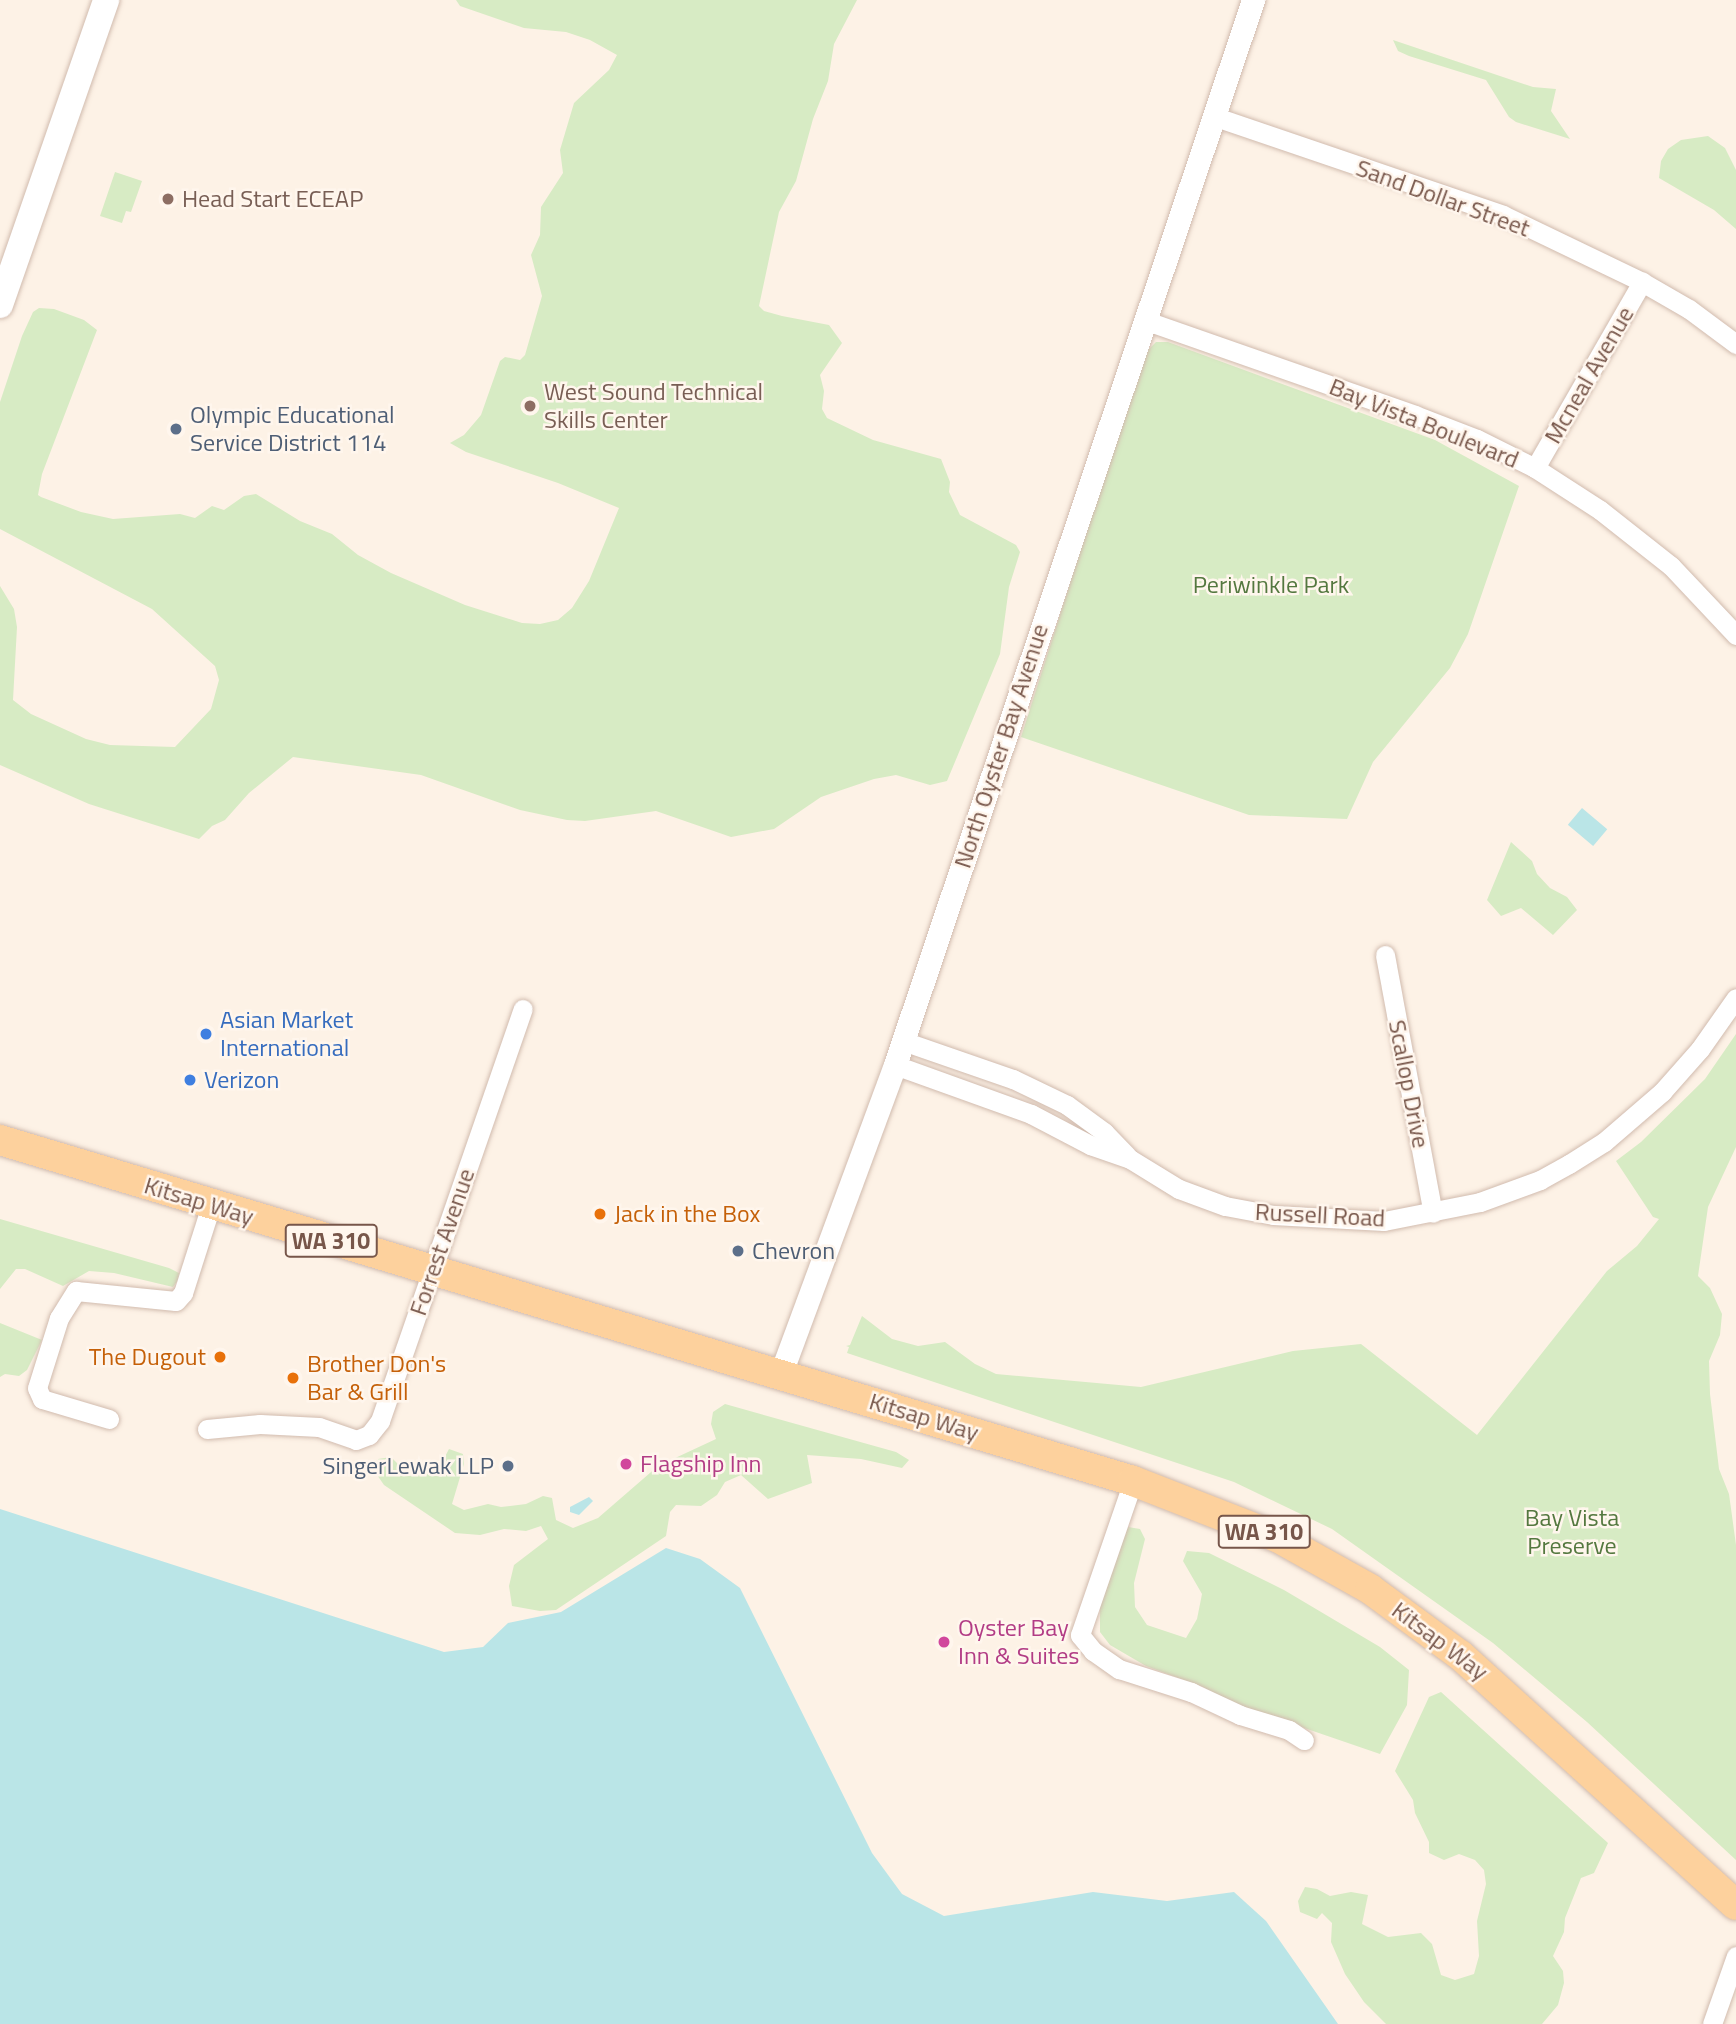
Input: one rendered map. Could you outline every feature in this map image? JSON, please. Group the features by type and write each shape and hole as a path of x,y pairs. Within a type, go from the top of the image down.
{"main road":[{"path":"0,305 7,266 106,0"},
{"name":"Kitsap Way","path":"0,1140 433,1272 782,1373 1133,1481 1277,1537 1332,1566 1400,1610 1492,1681 1736,1905"}],"street":[{"name":"North Oyster Bay Avenue","path":"782,1373 895,1065 1253,0"},
{"name":"Sand Dollar Street","path":"1213,116 1503,215 1642,282 1689,309 1736,344"},
{"name":"Mcneal Avenue","path":"1535,467 1642,282"},
{"name":"Bay Vista Boulevard","path":"1144,320 1415,415 1535,467 1600,510 1671,566 1736,635"},
{"name":"Scallop Drive","path":"1385,955 1433,1213"},
{"name":"Russell Road","path":"895,1065 1031,1114 1090,1145 1130,1159 1179,1189 1248,1212 1361,1222 1433,1213 1511,1192 1540,1180 1604,1142 1647,1106 1684,1068 1736,998"},
{"name":"Forrest Avenue","path":"207,1429 260,1424 319,1427 356,1440 369,1435 380,1420 523,1009"},
{"name":"Russell Road","path":"903,1041 1013,1079 1067,1105 1104,1132 1130,1159"},
{"path":"109,1419 42,1399 37,1388 59,1318 76,1291 176,1301 183,1293 211,1205"},
{"path":"1133,1481 1080,1635 1093,1651 1119,1669 1191,1692 1240,1715 1289,1730 1304,1740"},
{"path":"1712,2024 1736,1956"}],"green space":[{"path":"456,0 857,0 834,44 828,81 813,119 796,181 779,212 759,306 764,311 782,316 829,325 842,343 820,375 824,391 822,409 827,418 873,440 941,459 950,482 949,492 960,515 1016,545 1020,552 1009,587 1000,654 947,781 930,785 896,775 874,779 821,797 774,829 731,837 656,811 585,821 567,820 520,810 421,775 293,757 249,793 225,820 212,826 199,839 89,804 0,765 0,586 14,609 17,627 13,700 31,714 86,739 110,745 175,747 211,709 219,680 215,666 152,609 0,529 0,402 22,336 33,312 39,308 54,309 84,320 97,330 42,474 38,495 41,497 81,512 113,519 180,514 195,518 212,506 224,510 244,496 256,494 300,521 332,534 358,555 391,573 465,605 522,623 540,624 558,620 572,608 589,581 619,508 558,483 466,452 450,443 464,435 481,415 500,361 505,357 520,360 525,355 542,296 531,255 540,235 541,207 563,173 560,150 574,103 609,70 617,55 590,40 566,32 524,28 460,6"},
{"path":"1393,40 1533,87 1556,89 1551,111 1570,139 1516,122 1509,117 1486,80 1409,56 1398,51"},
{"path":"1708,136 1725,148 1736,170 1736,229 1714,210 1659,178 1661,161 1668,149 1681,140"},
{"path":"115,172 142,181 131,212 126,211 122,223 100,216"},
{"name":"Periwinkle Park","path":"1156,342 1168,342 1435,440 1519,486 1468,634 1450,668 1373,762 1347,819 1249,815 1021,737 1143,355"},
{"path":"1511,842 1532,861 1537,874 1550,888 1567,897 1577,910 1553,935 1521,908 1501,916 1487,900"},
{"name":"Bay Vista Preserve","path":"1736,1034 1736,1147 1708,1207 1698,1276 1710,1288 1722,1314 1720,1335 1709,1361 1719,1469 1729,1494 1736,1545 1736,1860 1587,1722 1493,1643 1332,1529 1234,1482 847,1353 849,1347 846,1346 850,1345 862,1316 892,1339 918,1346 945,1342 975,1364 996,1374 1141,1387 1293,1351 1361,1344 1477,1435 1607,1271 1637,1246 1659,1219 1653,1217 1616,1161 1641,1142 1705,1079"},
{"path":"0,1219 169,1268 179,1273 178,1280 173,1287 114,1273 89,1271 63,1286 25,1269 16,1269 0,1289"},
{"path":"0,1323 42,1340 27,1370 19,1376 5,1374 0,1377"},
{"path":"725,1404 896,1452 909,1460 902,1468 861,1459 807,1455 812,1483 768,1499 741,1475 725,1482 717,1495 701,1506 676,1505 670,1512 666,1536 556,1610 540,1611 512,1606 509,1586 514,1565 548,1539 541,1526 526,1531 504,1529 480,1535 455,1533 384,1485 375,1472 378,1459 391,1457 400,1466 432,1468 441,1464 449,1449 463,1454 464,1464 452,1504 464,1510 488,1504 501,1507 526,1504 543,1496 552,1498 556,1520 573,1528 598,1518 658,1466 716,1439 711,1424 713,1412"},
{"path":"1128,1527 1140,1529 1145,1539 1134,1583 1135,1607 1147,1625 1186,1638 1197,1619 1202,1594 1183,1561 1187,1551 1209,1553 1284,1590 1380,1647 1409,1670 1407,1705 1380,1754 1226,1701 1203,1687 1146,1666 1110,1645 1100,1632 1100,1606"},
{"path":"1441,1692 1608,1843 1594,1873 1581,1878 1565,1918 1564,1932 1553,1956 1563,1971 1564,1983 1558,2005 1542,2024 1386,2024 1364,2002 1345,1974 1331,1942 1332,1923 1322,1913 1317,1919 1300,1912 1298,1901 1305,1887 1317,1889 1330,1896 1351,1892 1368,1895 1362,1924 1388,1937 1421,1933 1432,1944 1441,1975 1455,1980 1474,1974 1479,1956 1477,1921 1486,1884 1484,1870 1475,1860 1459,1854 1444,1860 1429,1853 1429,1842 1415,1813 1413,1800 1395,1771 1429,1697"}],"water":[{"path":"1582,808 1607,829 1593,846 1568,825"},
{"path":"589,1497 593,1501 579,1515 570,1512 570,1507"},
{"path":"0,1509 444,1652 483,1647 508,1623 561,1612 666,1548 700,1559 740,1588 872,1853 902,1894 944,1916 1093,1892 1167,1901 1234,1892 1266,1921 1338,2024 0,2024"}],"place":[{"name":"Head Start ECEAP","path":"168,199"},
{"name":"West Sound Technical Skills Center","path":"530,406"},
{"name":"Olympic Educational Service District 114","path":"176,429"},
{"name":"Asian Market International","path":"206,1034"},
{"name":"Verizon","path":"190,1080"},
{"name":"Jack in the Box","path":"600,1214"},
{"name":"Chevron","path":"738,1251"},
{"name":"The Dugout","path":"220,1357"},
{"name":"Brother Don's Bar & Grill","path":"293,1378"},
{"name":"Flagship Inn","path":"626,1464"},
{"name":"SingerLewak LLP","path":"508,1466"},
{"name":"Oyster Bay Inn & Suites","path":"944,1642"}]}
